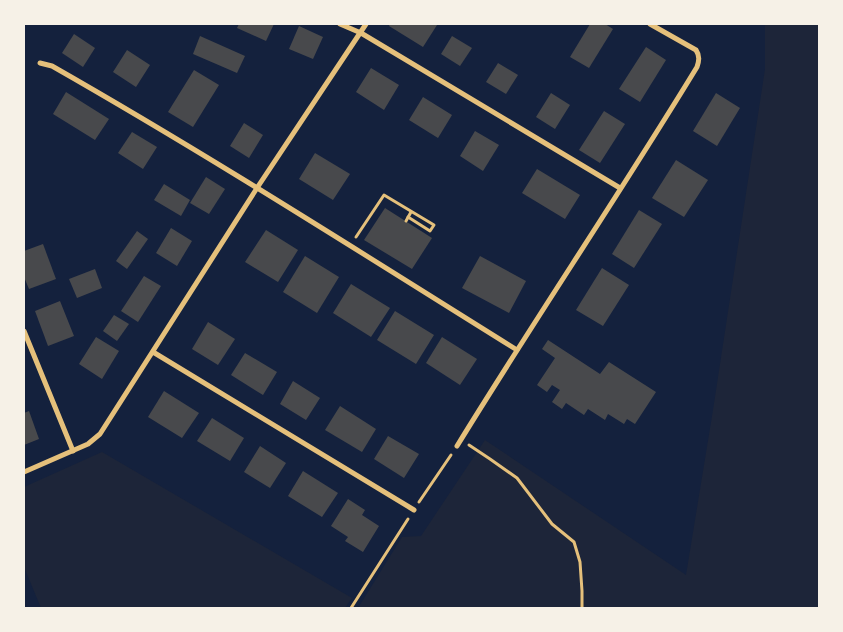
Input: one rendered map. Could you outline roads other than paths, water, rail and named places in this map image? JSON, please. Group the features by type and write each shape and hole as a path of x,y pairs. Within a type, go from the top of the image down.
{"street":[{"path":"340,24 361,33 620,188"},
{"path":"24,472 88,444 100,434 257,188 366,24"},
{"path":"456,446 699,62 696,50 650,24"},
{"path":"40,64 52,66 133,113 517,350"},
{"path":"24,331 73,451"},
{"path":"152,352 414,510"}]}
